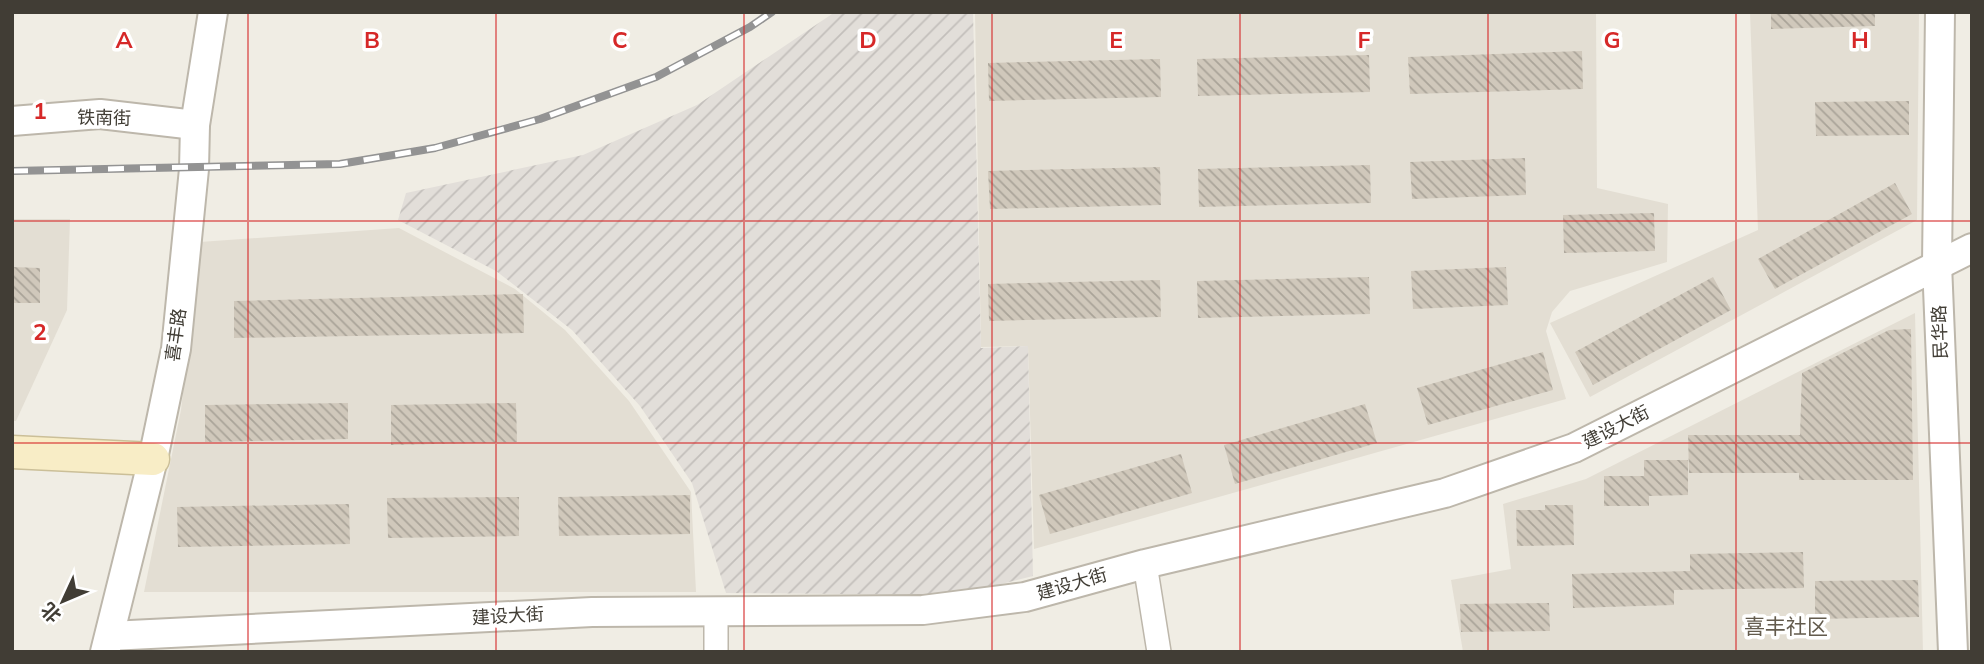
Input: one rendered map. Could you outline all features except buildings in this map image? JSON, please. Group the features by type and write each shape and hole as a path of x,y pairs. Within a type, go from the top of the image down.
{"main road":[{"path":"12,452 153,460"}],"street":[{"name":"喜丰路","path":"107,644 153,460 176,349 194,169 195,125 213,12"},
{"name":"民华路","path":"1940,12 1937,264 1953,652"},
{"name":"铁南街","path":"12,121 100,114 195,125"},
{"name":"建设大街","path":"107,644 592,612 923,610 1025,597 1145,564 1445,493 1574,448 1972,248"},
{"path":"1145,564 1158,652"},
{"path":"716,611 716,652"}],"shaded area":[{"path":"835,12 973,12 981,348 1028,346 1033,576 958,595 726,593 692,483 640,406 572,330 496,271 398,220 406,193 583,155 697,105"},
{"path":"975,12 1596,12 1597,188 1668,204 1667,262 1570,291 1552,312 1546,331 1566,399 1034,549 1028,346 981,347"},
{"path":"1750,12 1919,12 1917,220 1590,397 1550,323 1758,230"},
{"path":"12,219 70,219 67,310 16,421 12,421"},
{"path":"399,228 515,289 565,330 629,401 691,492 696,592 144,592 181,410 200,242"},
{"path":"1915,313 1923,652 1463,652 1451,580 1511,569 1503,504 1586,479"}],"railway":[{"path":"12,171 340,164 435,148 540,119 656,77 750,27 772,12"}],"district":[{"name":"喜丰社区","path":"1786,627"}]}
